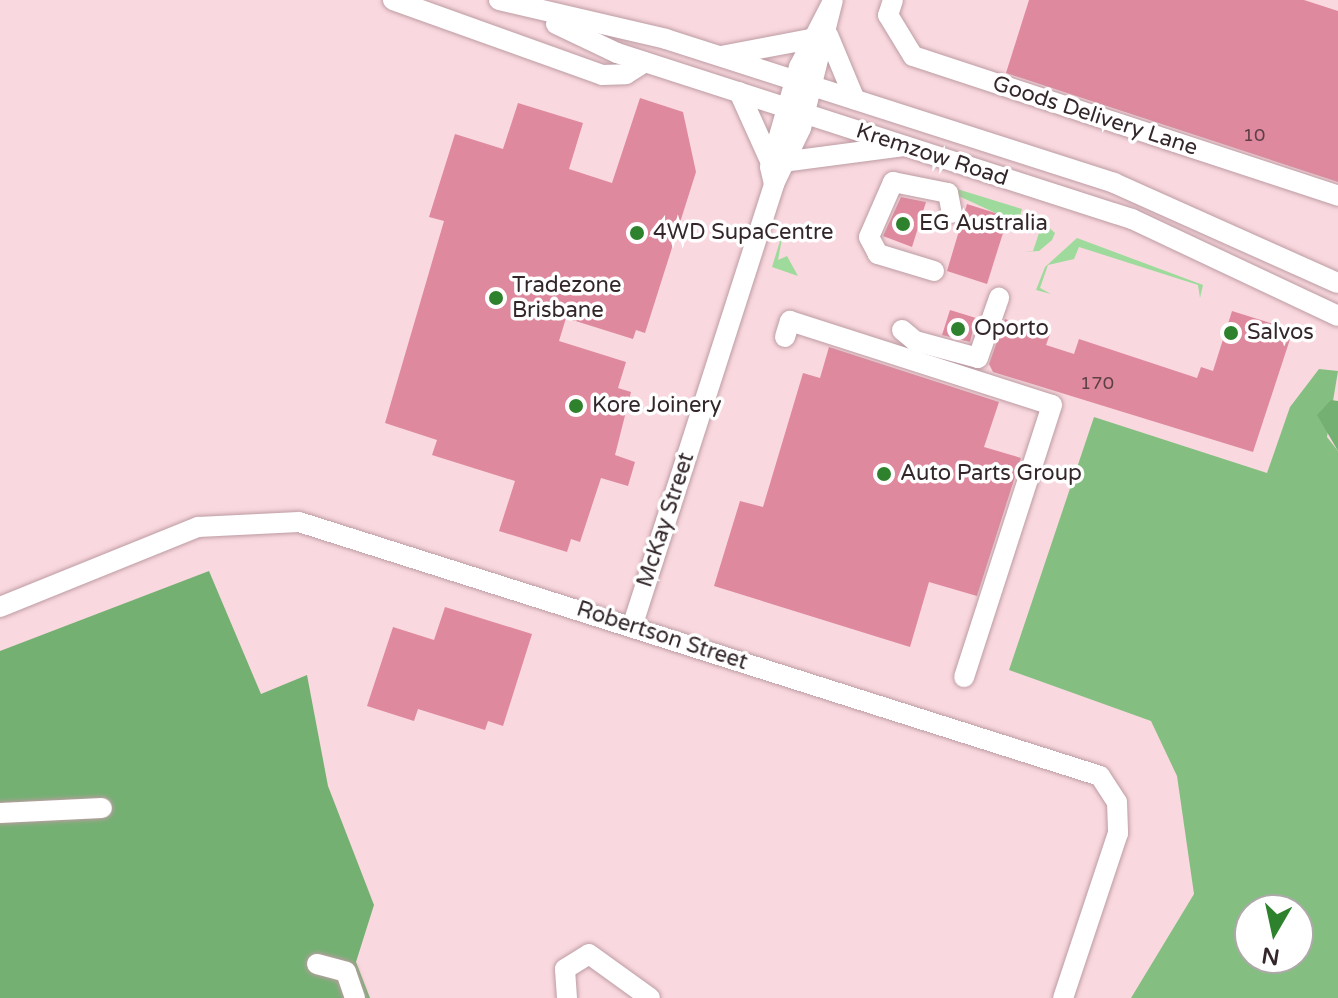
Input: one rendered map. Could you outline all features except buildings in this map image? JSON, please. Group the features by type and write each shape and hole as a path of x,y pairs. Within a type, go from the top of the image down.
{"street":[{"path":"393,0 602,75 626,74 645,62"},
{"name":"Kremzow Road","path":"499,0 719,57 1193,212 1338,283"},
{"name":"Goods Delivery Lane","path":"893,0 888,15 913,56 1338,196"},
{"name":"McKay Street","path":"632,627 804,84 833,2"},
{"name":"Kremzow Road","path":"520,7 645,62 1132,219 1338,316"},
{"path":"719,57 820,37 855,100"},
{"path":"739,92 780,162 904,146"},
{"path":"934,271 878,254 869,237 893,182 948,193 952,213"},
{"path":"902,330 915,341 978,358 999,298"},
{"path":"785,337 790,321 1052,405 964,677"},
{"name":"Robertson Street","path":"0,607 198,527 267,520 327,527 1100,776 1117,802 1118,833 1063,998"},
{"path":"0,813 102,808"},
{"path":"567,998 565,969 589,954 650,998"},
{"path":"317,964 346,972 355,998"}],"shaded area":[{"path":"915,176 1022,209 1018,223 1028,226 1034,214 1055,233 1052,240 1039,251 1023,252 1033,251 1039,233"},
{"path":"784,228 778,260 787,256 798,276 772,267"},
{"path":"1077,238 1203,285 1200,298 1198,285 1079,247 1074,259 1048,265 1040,288 1051,294 1036,290 1045,267"},
{"path":"1319,369 1338,371 1327,437 1338,451 1338,998 1131,998 1194,894 1177,776 1151,721 1009,670 1094,417 1267,473 1290,407"},
{"path":"1331,400 1338,401 1338,451 1317,415"},
{"path":"209,571 261,694 307,675 328,786 374,905 356,962 370,998 0,998 0,651"}],"place":[{"name":"EG Australia","path":"903,224"},
{"name":"4WD SupaCentre","path":"637,233"},
{"name":"Tradezone Brisbane","path":"496,298"},
{"name":"Oporto","path":"958,329"},
{"name":"Salvos","path":"1231,333"},
{"name":"Kore Joinery","path":"576,406"},
{"name":"Auto Parts Group","path":"884,474"}]}
